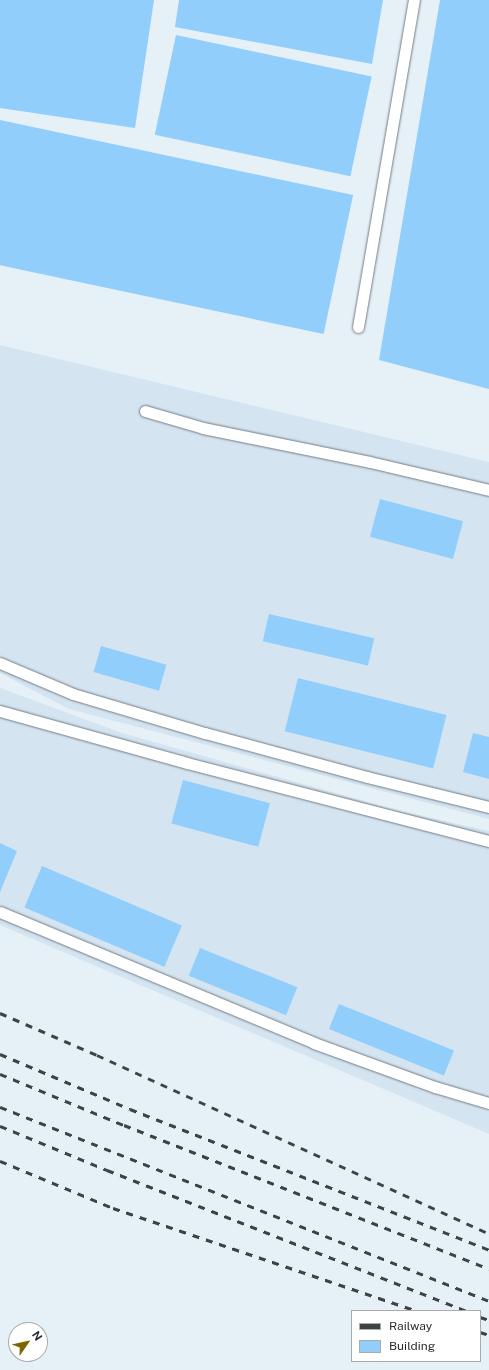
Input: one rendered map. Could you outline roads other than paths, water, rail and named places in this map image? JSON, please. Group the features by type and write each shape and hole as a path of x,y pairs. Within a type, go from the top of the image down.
{"lane":[{"path":"358,327 414,0"},
{"path":"145,411 203,428 370,462 489,490"},
{"path":"0,663 73,694 205,733 367,777 489,807"},
{"path":"0,711 187,763 489,841"},
{"path":"0,912 314,1043 435,1087 489,1103"}],"railway":[{"path":"0,1013 97,1055 489,1234"},
{"path":"0,1054 130,1109 489,1250"},
{"path":"0,1074 124,1125 489,1269"},
{"path":"0,1107 489,1301"},
{"path":"0,1126 107,1170 463,1310"},
{"path":"0,1161 113,1208 415,1310"},
{"path":"481,1317 489,1320"},
{"path":"481,1332 489,1335"}]}
